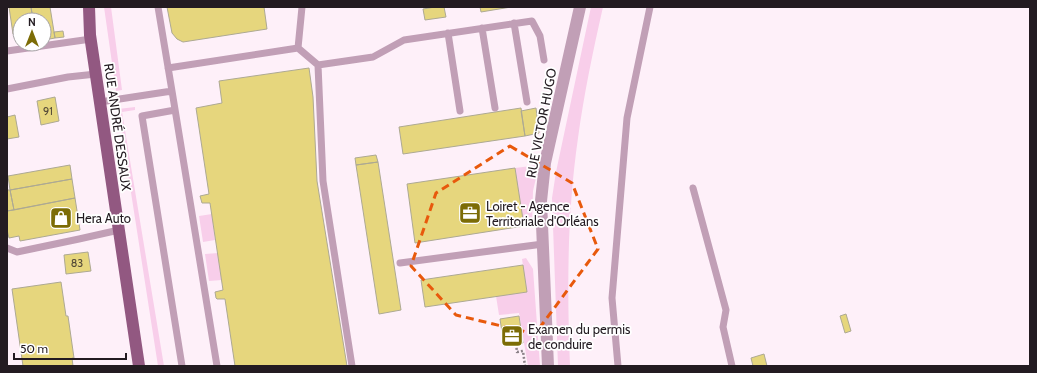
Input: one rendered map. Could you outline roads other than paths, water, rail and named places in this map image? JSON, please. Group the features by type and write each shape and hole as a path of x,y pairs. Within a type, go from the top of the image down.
{"main road":[{"path":"81,7 90,37"},
{"path":"89,7 90,37"},
{"name":"RUE ANDRÉ DESSAUX","path":"90,37 139,366"}],"street":[{"name":"RUE VICTOR HUGO","path":"548,366 541,201 545,163 580,7"}],"lane":[{"path":"158,7 217,366"},
{"path":"298,48 302,7"},
{"path":"618,366 612,298 625,138 627,118 650,7"},
{"path":"318,65 373,57 404,40 532,21 540,36 544,60"},
{"path":"514,23 527,102"},
{"path":"482,28 495,108"},
{"path":"448,33 460,111"},
{"path":"7,50 90,37"},
{"path":"168,68 298,48 318,65 323,181 352,366"},
{"path":"7,89 68,77 96,74"},
{"path":"100,102 172,91"},
{"path":"175,110 142,116 182,366"},
{"path":"693,188 726,310 723,327 732,366"},
{"path":"7,248 17,252 119,230"},
{"path":"400,263 543,244"}],"place":[{"name":"Loiret - Agence Territoriale d'Orléans","path":"470,213"},
{"name":"Hera Auto","path":"61,218"},
{"name":"Examen du permis de conduire","path":"512,336"}]}
